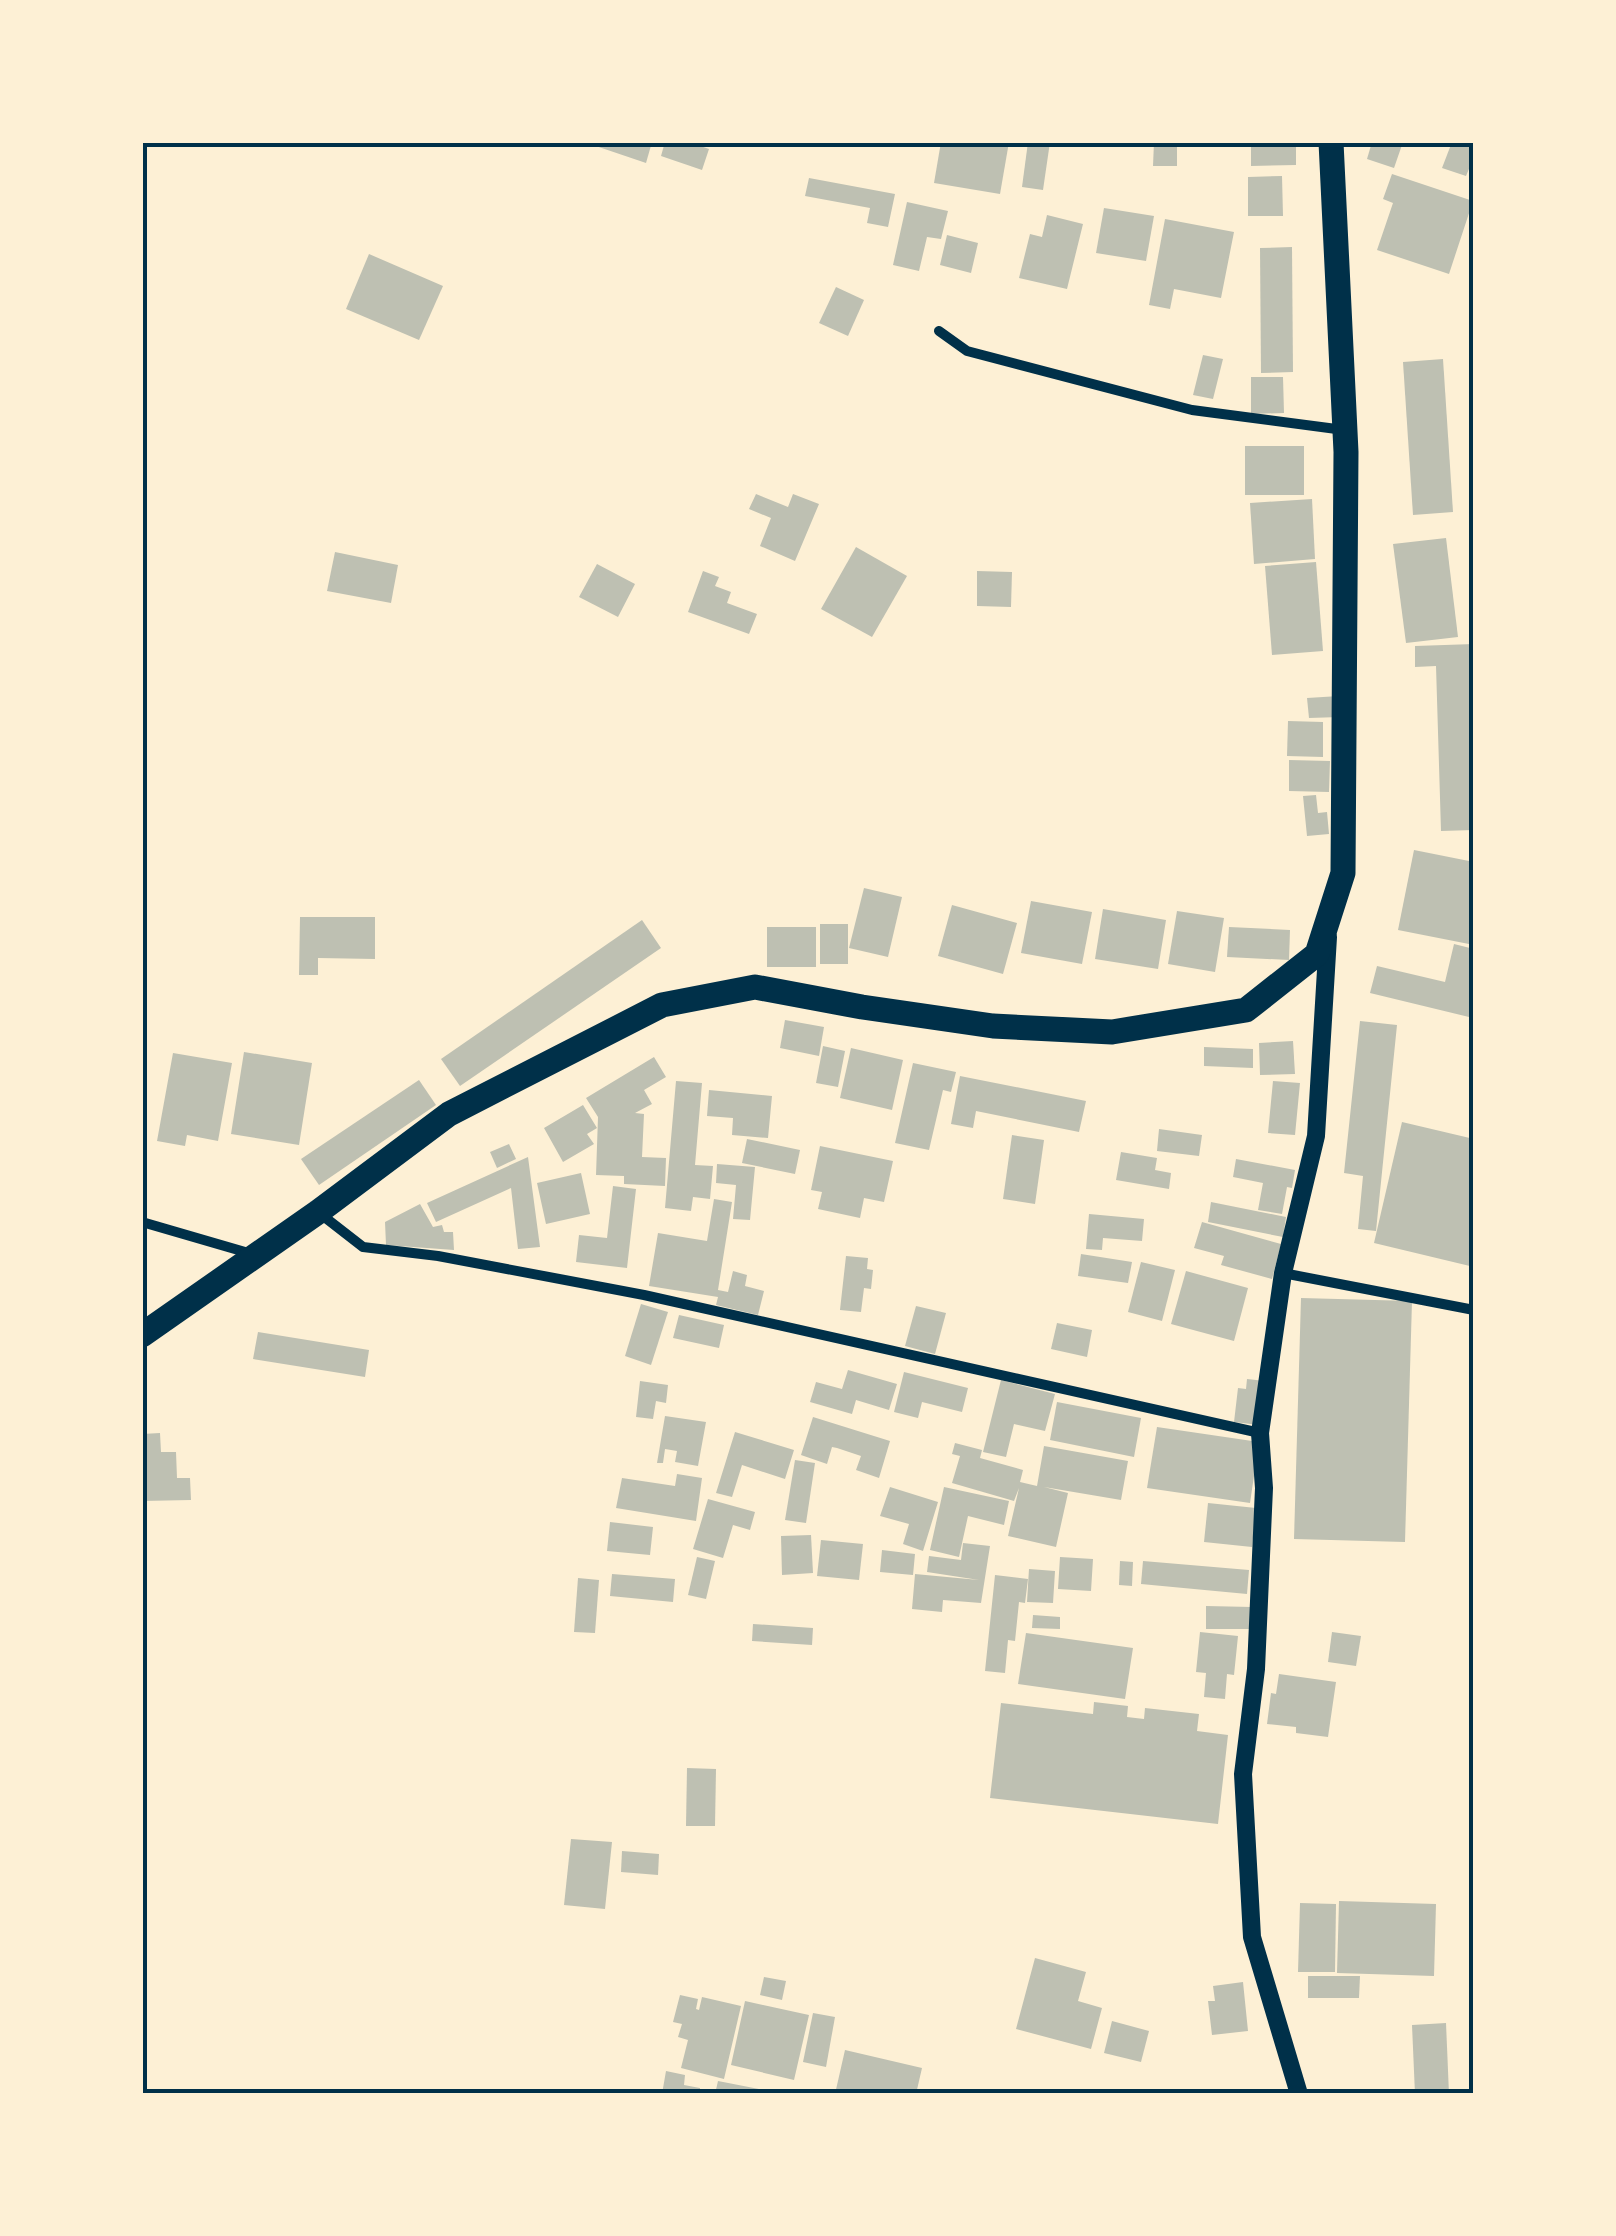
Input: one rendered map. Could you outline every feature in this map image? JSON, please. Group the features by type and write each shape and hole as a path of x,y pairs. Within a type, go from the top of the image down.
{"main road":[{"path":"142,1334 318,1212 449,1114 662,1005 754,987 993,1026 1112,1032 1246,1010 1318,954 1343,874 1345,430 1331,142"}],"street":[{"path":"939,331 967,351 1192,410 1345,430"},
{"path":"1298,2094 1252,1937 1242,1774 1256,1669 1264,1488 1260,1433 1283,1272 1316,1136 1330,917"},
{"path":"318,1212 363,1248 438,1256 644,1295 1260,1433"},
{"path":"142,1222 254,1254"},
{"path":"1283,1272 1474,1310"}],"building":[{"path":"584,142 652,142 646,163"},
{"path":"665,142 689,142 709,149 702,170 661,156"},
{"path":"941,142 1009,142 1000,194 934,183"},
{"path":"1028,142 1050,142 1043,190 1022,187"},
{"path":"1154,142 1177,142 1177,166 1153,166"},
{"path":"1251,142 1296,142 1296,165 1251,166"},
{"path":"1372,142 1403,142 1394,168 1367,159"},
{"path":"1452,142 1474,144 1474,157 1466,176 1442,168"},
{"path":"1392,174 1473,201 1449,274 1377,250 1393,203 1383,199"},
{"path":"1282,176 1283,216 1248,216 1248,177"},
{"path":"809,178 895,194 888,227 867,223 870,208 805,196"},
{"path":"907,202 948,211 941,239 927,237 919,271 893,265"},
{"path":"1104,208 1154,216 1146,261 1096,253"},
{"path":"1047,215 1083,224 1067,289 1019,278 1030,234 1042,237"},
{"path":"1165,219 1234,232 1221,298 1174,289 1170,309 1149,305"},
{"path":"947,235 978,243 971,273 940,265"},
{"path":"1292,247 1293,372 1261,373 1260,248"},
{"path":"369,254 443,286 419,340 346,309"},
{"path":"836,287 864,300 848,336 819,323"},
{"path":"1203,355 1223,359 1213,399 1193,395"},
{"path":"1443,359 1453,512 1413,515 1403,362"},
{"path":"1251,377 1283,377 1284,413 1251,414"},
{"path":"1245,446 1304,446 1304,495 1245,495"},
{"path":"756,494 788,507 793,494 819,504 795,561 760,546 771,518 749,509"},
{"path":"1312,499 1315,559 1254,564 1250,503"},
{"path":"1446,538 1458,637 1406,643 1393,544"},
{"path":"856,547 907,576 872,637 821,609"},
{"path":"335,552 398,565 391,603 327,591"},
{"path":"1316,562 1323,651 1272,655 1265,566"},
{"path":"597,564 635,584 618,617 579,597"},
{"path":"703,571 719,577 715,586 731,592 727,603 757,614 749,634 688,612"},
{"path":"977,571 1012,572 1011,607 977,606"},
{"path":"1474,644 1474,830 1441,831 1436,666 1415,667 1415,646"},
{"path":"1339,696 1340,717 1309,718 1307,698"},
{"path":"1288,721 1323,722 1323,757 1287,756"},
{"path":"1289,760 1330,761 1329,792 1289,791"},
{"path":"1316,795 1318,813 1327,812 1329,834 1307,836 1303,796"},
{"path":"1414,850 1474,862 1474,945 1398,930"},
{"path":"864,888 902,897 888,957 849,948"},
{"path":"1031,901 1092,912 1082,964 1021,953"},
{"path":"952,905 1017,923 1003,974 938,956"},
{"path":"1103,909 1166,920 1158,969 1095,959"},
{"path":"1177,911 1224,918 1215,972 1168,964"},
{"path":"300,917 375,917 375,959 318,958 318,975 299,975"},
{"path":"642,920 661,948 460,1086 441,1059"},
{"path":"820,924 848,924 848,964 820,964"},
{"path":"767,927 816,927 816,967 767,967"},
{"path":"1229,927 1290,930 1289,960 1227,957"},
{"path":"1454,944 1474,949 1474,1000 1469,1017 1370,993 1377,966 1445,982"},
{"path":"785,1020 824,1027 819,1056 780,1048"},
{"path":"1360,1021 1397,1025 1376,1231 1358,1229 1363,1176 1344,1173"},
{"path":"1293,1041 1295,1074 1260,1075 1259,1043"},
{"path":"823,1046 845,1051 838,1087 816,1083"},
{"path":"1204,1047 1253,1049 1253,1068 1204,1066"},
{"path":"851,1048 903,1060 892,1110 840,1098"},
{"path":"244,1052 312,1063 299,1145 231,1134"},
{"path":"173,1053 232,1063 218,1141 187,1135 185,1146 157,1141"},
{"path":"654,1057 666,1077 644,1090 652,1104 635,1113 644,1114 642,1157 666,1158 665,1186 624,1184 624,1176 596,1175 598,1117 586,1098"},
{"path":"913,1063 956,1072 951,1092 943,1090 929,1150 895,1143"},
{"path":"960,1076 1086,1101 1079,1132 976,1111 973,1128 951,1124"},
{"path":"419,1080 436,1105 319,1185 301,1159"},
{"path":"676,1081 702,1083 695,1165 713,1166 710,1199 693,1197 691,1211 665,1208"},
{"path":"1273,1081 1300,1083 1295,1135 1268,1133"},
{"path":"709,1090 772,1096 768,1138 732,1135 733,1118 707,1116"},
{"path":"583,1105 597,1128 587,1134 594,1144 563,1162 544,1128"},
{"path":"1402,1122 1474,1139 1474,1267 1374,1243"},
{"path":"1159,1129 1202,1135 1199,1156 1157,1151"},
{"path":"1012,1135 1044,1140 1035,1204 1003,1199"},
{"path":"747,1139 800,1150 795,1174 742,1163"},
{"path":"509,1144 516,1159 497,1168 490,1152"},
{"path":"820,1146 893,1161 884,1202 864,1198 860,1218 818,1209 822,1192 811,1190"},
{"path":"1121,1152 1157,1158 1155,1170 1171,1173 1169,1189 1116,1180"},
{"path":"528,1157 540,1247 518,1249 511,1188 436,1222 427,1203"},
{"path":"1236,1159 1295,1170 1282,1214 1258,1210 1263,1183 1233,1177"},
{"path":"717,1164 755,1167 750,1220 733,1219 736,1185 716,1183"},
{"path":"581,1173 590,1214 546,1224 537,1183"},
{"path":"613,1186 636,1189 627,1268 576,1262 579,1235 607,1238"},
{"path":"714,1199 732,1202 718,1290 728,1292 733,1271 747,1275 745,1286 764,1291 758,1315 716,1305 718,1297 649,1286 658,1233 707,1241"},
{"path":"1211,1202 1286,1217 1283,1237 1208,1222"},
{"path":"420,1204 433,1227 442,1225 444,1232 453,1232 454,1250 386,1245 385,1222"},
{"path":"1089,1214 1144,1219 1142,1241 1103,1238 1102,1250 1086,1249"},
{"path":"1202,1222 1281,1244 1272,1279 1221,1265 1224,1256 1194,1248"},
{"path":"1081,1254 1132,1262 1128,1283 1078,1276"},
{"path":"846,1256 868,1258 867,1269 873,1270 871,1289 864,1288 861,1312 840,1310"},
{"path":"1141,1262 1175,1270 1162,1321 1128,1312"},
{"path":"1186,1271 1248,1288 1234,1341 1171,1324"},
{"path":"1301,1298 1412,1301 1405,1542 1294,1539"},
{"path":"641,1304 668,1312 651,1365 625,1356"},
{"path":"916,1306 946,1313 935,1354 905,1346"},
{"path":"679,1315 724,1325 719,1348 673,1338"},
{"path":"1057,1323 1092,1330 1087,1357 1051,1349"},
{"path":"258,1332 369,1350 365,1377 253,1359"},
{"path":"848,1370 897,1384 889,1410 856,1400 852,1414 810,1402 816,1382 842,1389"},
{"path":"904,1372 968,1388 962,1412 922,1402 918,1418 894,1412"},
{"path":"1247,1379 1265,1381 1259,1425 1234,1422 1238,1388 1246,1389"},
{"path":"1001,1380 1055,1394 1045,1431 1014,1424 1006,1457 983,1452"},
{"path":"640,1381 668,1385 666,1403 656,1401 653,1419 636,1417"},
{"path":"1057,1402 1141,1418 1134,1457 1050,1440"},
{"path":"665,1416 706,1422 698,1466 675,1462 677,1451 665,1449 663,1463 657,1463"},
{"path":"813,1417 890,1441 879,1478 856,1470 861,1456 837,1448 832,1447 827,1464 801,1455"},
{"path":"1157,1427 1259,1442 1250,1503 1147,1488"},
{"path":"735,1432 794,1450 785,1479 742,1465 732,1497 716,1493"},
{"path":"160,1433 161,1452 176,1452 177,1478 190,1478 191,1500 142,1501 142,1434"},
{"path":"955,1443 982,1450 980,1458 1023,1470 1020,1482 1037,1486 1044,1446 1128,1461 1121,1500 1044,1487 1068,1493 1056,1547 1008,1536 1019,1488 1014,1501 952,1483 960,1456 952,1454"},
{"path":"795,1460 815,1463 806,1523 785,1520"},
{"path":"677,1474 702,1478 696,1521 616,1508 622,1478 675,1486"},
{"path":"890,1487 938,1502 923,1551 903,1544 909,1524 880,1516"},
{"path":"944,1487 1009,1501 1004,1525 968,1516 959,1557 930,1550"},
{"path":"708,1499 755,1512 750,1530 733,1525 723,1558 693,1549"},
{"path":"1208,1503 1256,1508 1252,1547 1204,1542"},
{"path":"610,1522 653,1527 650,1555 607,1551"},
{"path":"811,1535 813,1573 782,1575 781,1536"},
{"path":"821,1540 863,1544 859,1580 817,1576"},
{"path":"963,1543 990,1546 981,1603 943,1600 942,1612 912,1609 915,1574 979,1580 927,1572 929,1556 961,1560"},
{"path":"882,1550 915,1554 913,1575 880,1572"},
{"path":"697,1557 715,1561 706,1599 688,1595"},
{"path":"1060,1557 1093,1559 1091,1591 1058,1589"},
{"path":"1120,1561 1133,1562 1132,1586 1119,1585"},
{"path":"1143,1561 1249,1570 1247,1594 1141,1584"},
{"path":"1029,1569 1055,1571 1053,1603 1027,1602"},
{"path":"612,1574 675,1579 673,1602 610,1596"},
{"path":"995,1575 1028,1579 1025,1603 1019,1602 1015,1641 1008,1640 1005,1673 985,1671"},
{"path":"578,1578 599,1580 595,1633 574,1632"},
{"path":"1206,1606 1252,1607 1251,1629 1206,1629"},
{"path":"1033,1615 1060,1617 1060,1629 1032,1628"},
{"path":"753,1624 813,1628 812,1645 752,1641"},
{"path":"1200,1632 1238,1636 1234,1675 1227,1674 1225,1699 1204,1697 1206,1673 1196,1672"},
{"path":"1332,1632 1361,1636 1356,1666 1328,1662"},
{"path":"1026,1633 1133,1648 1125,1699 1018,1684"},
{"path":"1279,1674 1336,1682 1328,1737 1296,1733 1296,1727 1267,1724 1271,1693 1276,1694"},
{"path":"1094,1702 1128,1706 1127,1717 1144,1719 1145,1708 1199,1714 1197,1731 1228,1735 1218,1824 990,1798 1001,1703 1093,1714"},
{"path":"687,1768 716,1769 715,1826 686,1826"},
{"path":"571,1839 612,1842 605,1909 564,1905"},
{"path":"622,1851 659,1854 658,1875 621,1872"},
{"path":"1339,1901 1436,1904 1434,1976 1337,1973"},
{"path":"1300,1903 1336,1904 1335,1972 1298,1972"},
{"path":"1035,1958 1086,1972 1078,2001 1102,2008 1091,2049 1016,2029"},
{"path":"1308,1976 1360,1976 1359,1998 1308,1998"},
{"path":"764,1977 786,1981 782,2000 760,1995"},
{"path":"1243,1982 1248,2031 1212,2035 1208,2001 1215,2001 1213,1986"},
{"path":"680,1995 698,1999 699,2010 702,1997 741,2006 724,2079 681,2068 688,2040 678,2037 682,2024 673,2022"},
{"path":"745,2001 809,2015 794,2080 731,2065"},
{"path":"813,2013 835,2017 826,2067 803,2062"},
{"path":"1112,2021 1149,2031 1141,2062 1104,2053"},
{"path":"1446,2023 1449,2094 1415,2094 1412,2025"},
{"path":"845,2050 922,2068 916,2094 835,2094"},
{"path":"666,2071 685,2075 684,2085 700,2088 700,2094 662,2094"},
{"path":"718,2081 774,2092 715,2094"}]}
